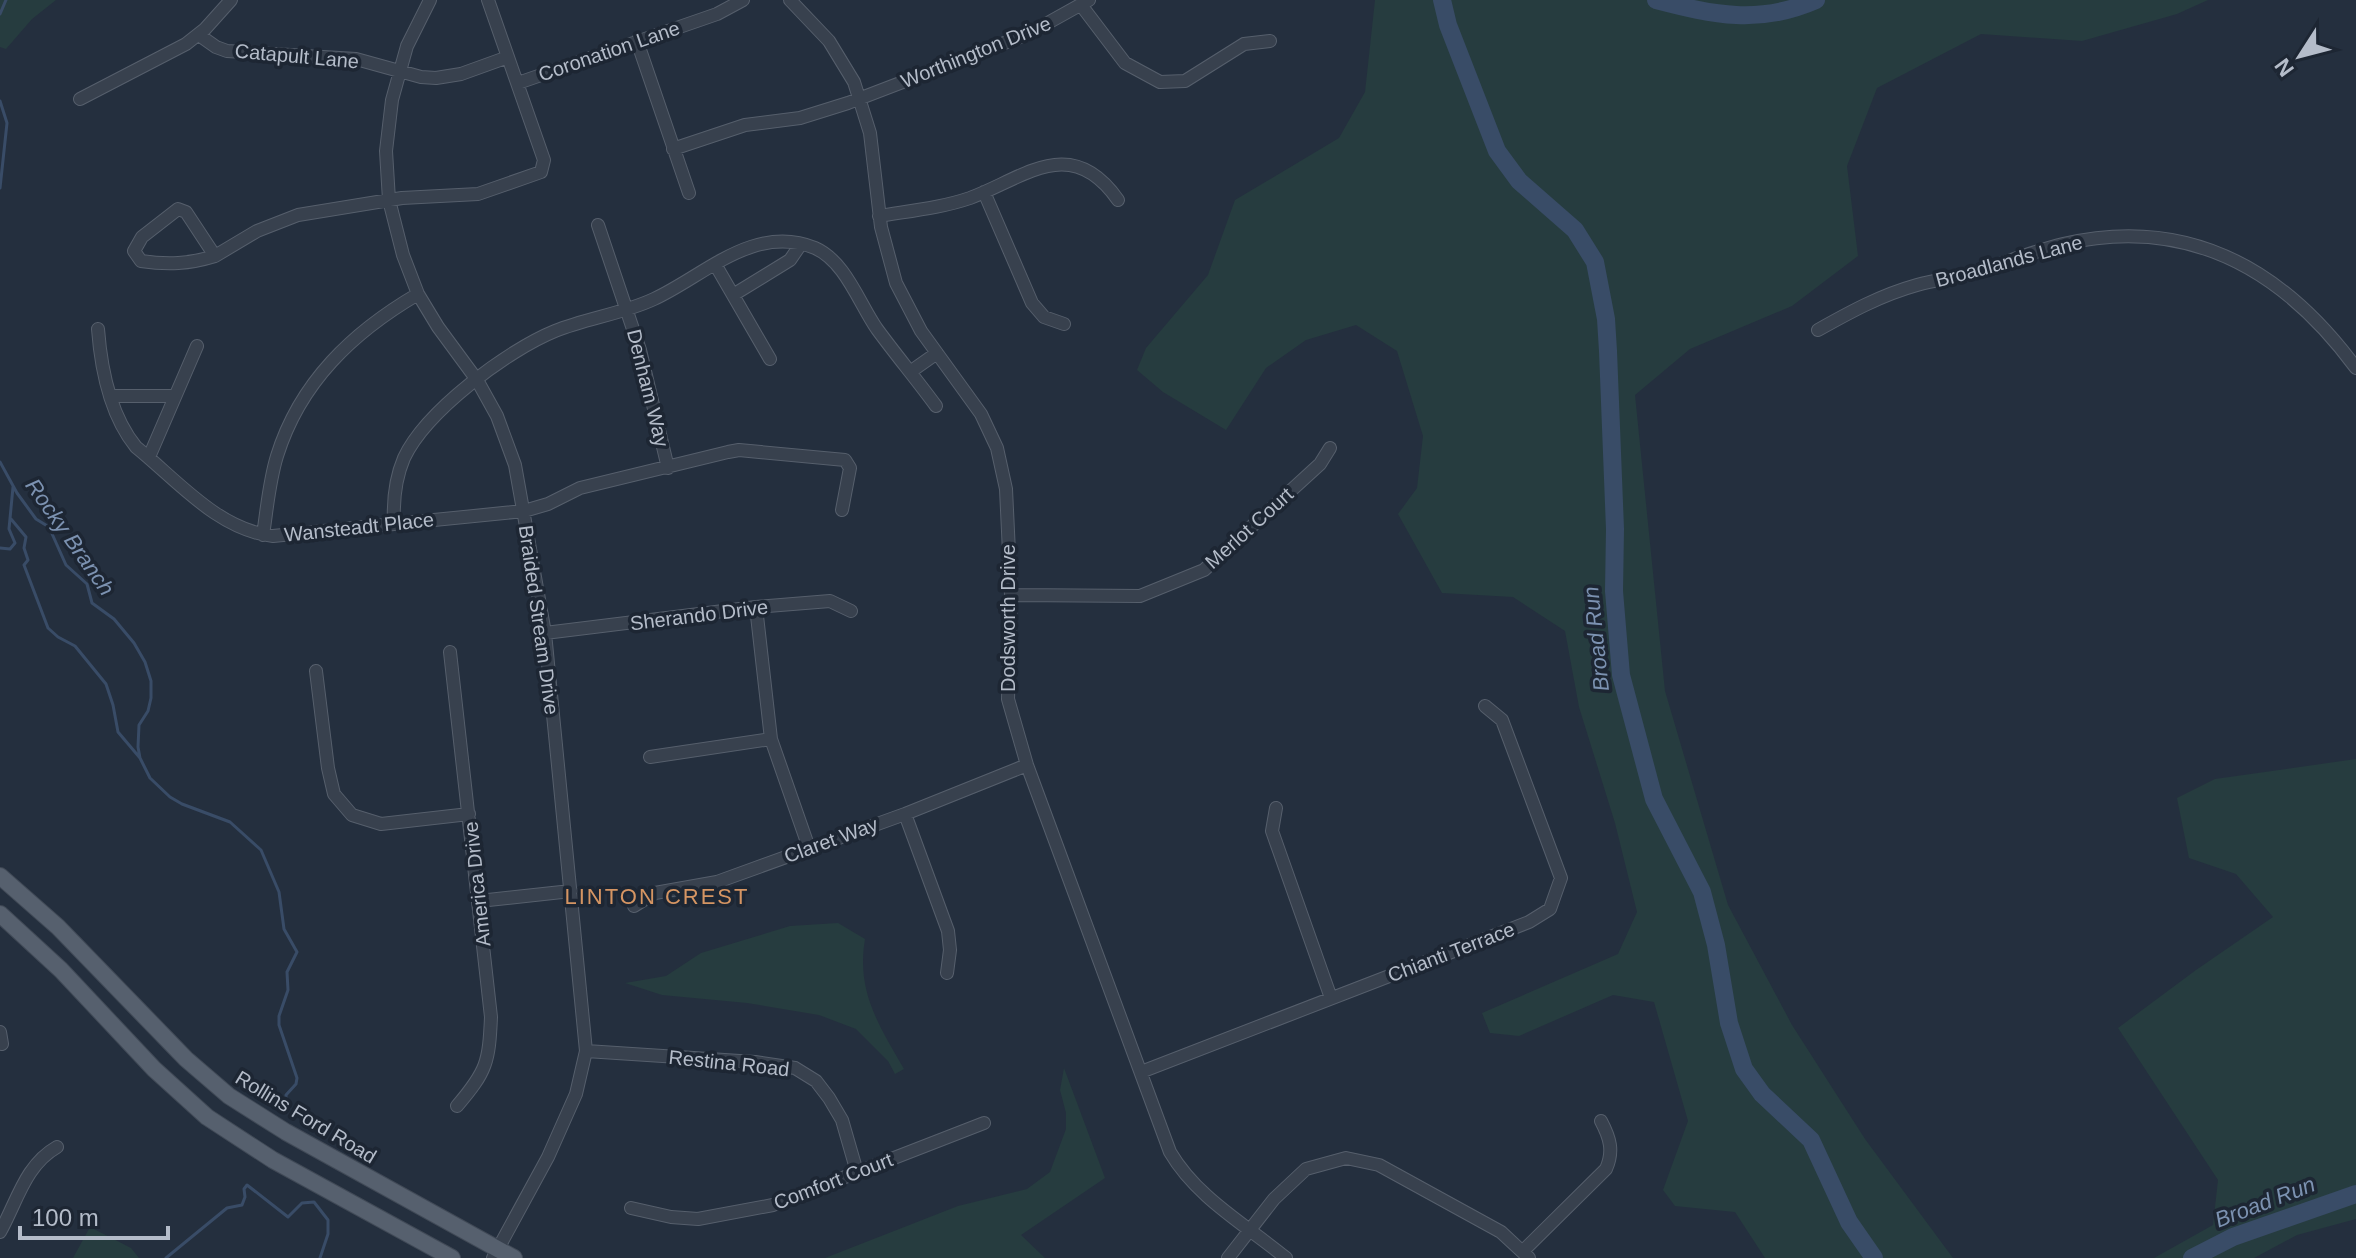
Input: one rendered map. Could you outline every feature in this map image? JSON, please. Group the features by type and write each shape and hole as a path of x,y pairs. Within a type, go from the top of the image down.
{"main road":[{"name":"Rollins Ford Road","path":"0,876 77,944 186,1059 229,1096 496,1254 514,1258"},
{"path":"0,914 50,958 154,1069 207,1117 262,1154 452,1258"}],"street":[{"path":"80,99 199,35 231,0"},
{"name":"Braided Stream Drive","path":"430,0 417,24 400,70 388,126 389,200 403,255 418,294 477,380 507,440 515,465 545,633 586,1051 576,1094 554,1144 496,1254"},
{"path":"215,256 186,212 178,209 142,237 134,251 141,261 160,264 196,262 215,256 257,231 298,215 389,200 478,194 541,172 544,160 488,0"},
{"name":"Coronation Lane","path":"518,83 717,14 743,0"},
{"name":"Dodsworth Drive","path":"790,0 829,41 843,61 861,98 874,152 879,216 896,283 937,353 981,414 1000,459 1006,489 1011,595 1008,699 1027,765 1170,1152 1180,1169 1211,1200 1286,1258"},
{"path":"1085,3 1125,63 1160,82 1185,81 1244,44 1270,41"},
{"name":"Worthington Drive","path":"673,149 745,125 800,118 861,98 1028,34 1085,3"},
{"name":"Catapult Lane","path":"199,35 227,51 356,59 421,77 447,78 508,57"},
{"path":"637,41 689,193"},
{"path":"879,216 950,203 984,192 1032,169 1062,165 1087,171 1100,179 1118,200"},
{"path":"984,192 1032,303 1044,317 1064,324"},
{"name":"Denham Way","path":"598,225 627,309 668,468"},
{"name":"Broadlands Lane","path":"1818,330 1895,291 1960,277 2061,244 2118,236 2152,237 2208,248 2271,280 2306,308 2356,368"},
{"path":"733,295 790,260 801,244"},
{"path":"394,523 394,491 410,448 439,411 477,380 524,346 552,332 668,293 715,264 753,246 801,244 815,248 834,261 878,329 936,406"},
{"path":"715,264 770,359"},
{"path":"263,535 276,459 306,394 353,338 418,294"},
{"name":"Wansteadt Place","path":"98,329 100,355 111,396 128,437 222,518 235,526 263,535 524,511 548,504 580,488 739,450 841,458 849,463 850,468 842,510"},
{"path":"149,457 197,346"},
{"path":"910,372 937,353"},
{"path":"111,396 175,396"},
{"name":"Merlot Court","path":"1011,595 1140,596 1204,570 1320,464 1330,448"},
{"name":"Sherando Drive","path":"545,633 830,601 851,611"},
{"path":"756,607 771,739 809,848"},
{"name":"America Drive","path":"450,652 491,1017 489,1056 480,1079 457,1106"},
{"path":"316,671 334,794 352,815 381,824 469,814"},
{"name":"Chianti Terrace","path":"1141,1072 1529,922 1550,909 1561,878 1502,720 1485,706"},
{"path":"650,757 771,739"},
{"name":"Claret Way","path":"634,906 655,893 717,882 905,814 1027,765"},
{"path":"1276,808 1272,831 1331,998"},
{"path":"905,814 948,931 950,950 947,973"},
{"path":"479,901 571,891"},
{"name":"Restina Road","path":"586,1051 755,1062 795,1068 816,1081 829,1098 842,1120 857,1172"},
{"path":"1228,1258 1274,1199 1306,1169 1346,1158 1379,1165 1501,1232 1526,1254 1606,1169 1611,1157 1611,1145 1601,1121"},
{"name":"Comfort Court","path":"631,1208 671,1217 698,1219 773,1205 984,1123"},
{"path":"0,1232 30,1170 38,1160 57,1147"}],"green space":[{"path":"0,0 56,0 32,19 6,49 0,47"},
{"path":"1375,0 2208,0 2177,14 2082,41 1981,34 1877,88 1847,166 1858,256 1792,306 1690,349 1635,395 1665,691 1728,905 1792,1025 1865,1139 1953,1258 1765,1258 1735,1212 1675,1206 1663,1190 1688,1121 1654,1002 1613,995 1519,1036 1490,1033 1482,1013 1618,954 1637,912 1615,823 1579,707 1565,631 1513,597 1442,593 1398,514 1417,488 1423,436 1397,351 1356,325 1306,340 1266,368 1226,430 1163,392 1137,370 1146,348 1208,275 1235,200 1339,138 1365,92"},
{"path":"2356,759 2356,1219 2297,1235 2254,1258 2154,1258 2213,1225 2218,1180 2118,1028 2273,917 2236,874 2189,858 2177,798 2215,779"},
{"path":"838,923 865,939 863,958 867,992 878,1023 904,1069 895,1074 888,1061 856,1029 819,1015 747,1003 662,995 625,983 666,976 701,953 790,926"},
{"path":"1064,1068 1105,1178 1021,1235 1045,1258 825,1258 958,1206 1027,1189 1050,1172 1066,1129 1066,1113 1060,1090"},
{"path":"90,1227 131,1248 139,1258 73,1258"}],"waterway":[{"name":"Rocky Branch","path":"0,14 6,0"},
{"name":"Broad Run","path":"1442,0 1448,25 1497,151 1519,181 1575,230 1595,262 1606,319 1615,529 1614,591 1621,675 1654,799 1702,892 1716,945 1729,1023 1744,1069 1762,1094 1811,1140 1849,1222 1874,1258"},
{"name":"Broad Run","path":"1656,0 1736,15 1775,13 1816,0"},
{"name":"Rocky Branch","path":"0,101 7,123 0,188"},
{"name":"Rocky Branch","path":"0,462 36,519 49,527 66,565 87,584 92,603 114,619 145,662 151,681 151,698 148,711 139,725 138,747 150,778 182,804 230,822 261,850 279,892 284,929 297,952 287,972 288,990 279,1016 279,1025 297,1078 296,1084 286,1095 286,1109"},
{"path":"0,548 10,549 15,543 9,529 13,487"},
{"path":"11,519 26,537 24,548 28,560 24,565 48,628 75,646 106,684 118,732 140,758"},
{"path":"166,1258 227,1208 242,1205 247,1185 288,1217 302,1203 314,1202 328,1220 328,1234 320,1258"},
{"name":"Broad Run","path":"2192,1258 2233,1237 2356,1194"}],"district":[{"name":"LINTON CREST","path":"657,896"}]}
